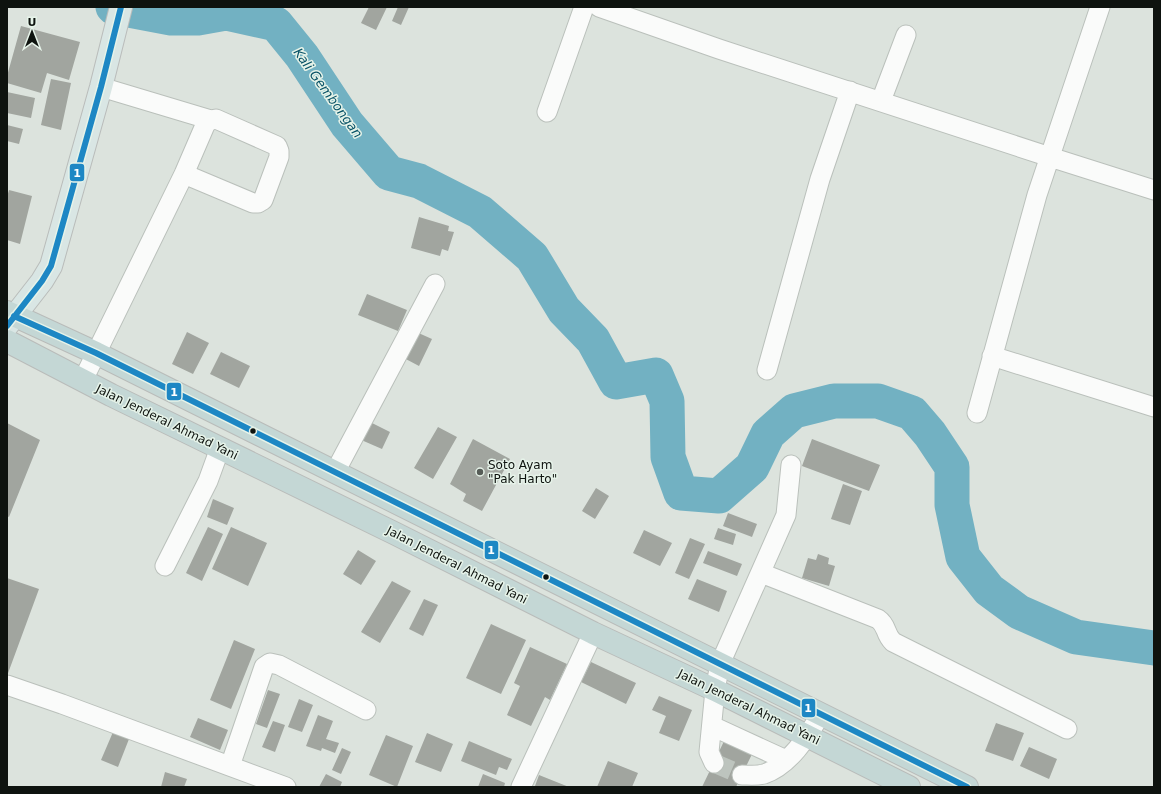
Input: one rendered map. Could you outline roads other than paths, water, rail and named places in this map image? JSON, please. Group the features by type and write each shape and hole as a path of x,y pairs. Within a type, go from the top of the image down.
{"highway":[{"name":"Jalan Jenderal Ahmad Yani","path":"9,318 56,334 96,353 967,787"},
{"name":"Jalan Jenderal Ahmad Yani","path":"7,341 593,633 715,690 909,787"},
{"path":"394,533 406,508"}],"main road":[{"path":"9,318 42,282 51,266 119,17"}],"street":[{"path":"547,112 584,7"},
{"path":"599,7 719,49 1154,190"},
{"path":"977,413 1037,194 1100,7"},
{"path":"881,101 906,35"},
{"path":"101,87 211,120 216,119 277,146 279,151 263,200 258,203 253,203 184,174"},
{"path":"767,370 820,179 850,91"},
{"path":"83,380 184,174 206,123 211,120"},
{"path":"335,472 435,284"},
{"path":"992,356 1154,407"},
{"path":"165,566 208,481 220,448"},
{"path":"714,763 709,752 715,690 720,664 786,515 791,465"},
{"path":"761,573 878,619 883,622 887,637 893,642 1067,729"},
{"path":"521,787 593,633"},
{"path":"230,766 264,668 270,663 278,665 366,710"},
{"path":"7,685 286,787"},
{"path":"742,775 762,774 779,766 807,735 821,714"},
{"path":"712,726 786,760"}],"waterway":[{"name":"Kali Gembongan","path":"113,7 171,18 198,18 226,13 276,24 302,56 347,124 389,173 419,181 480,212 532,257 564,310 593,340 616,382 656,375 667,401 668,457 681,493 719,496 752,467 768,434 794,411 834,401 878,401 912,413 930,434 952,467 952,505 963,557 989,590 1019,612 1076,637 1154,648"}],"tunnel":[{"path":"714,763 742,775"}],"place":[{"name":"Soto Ayam \"Pak Harto\"","path":"480,472"}]}
